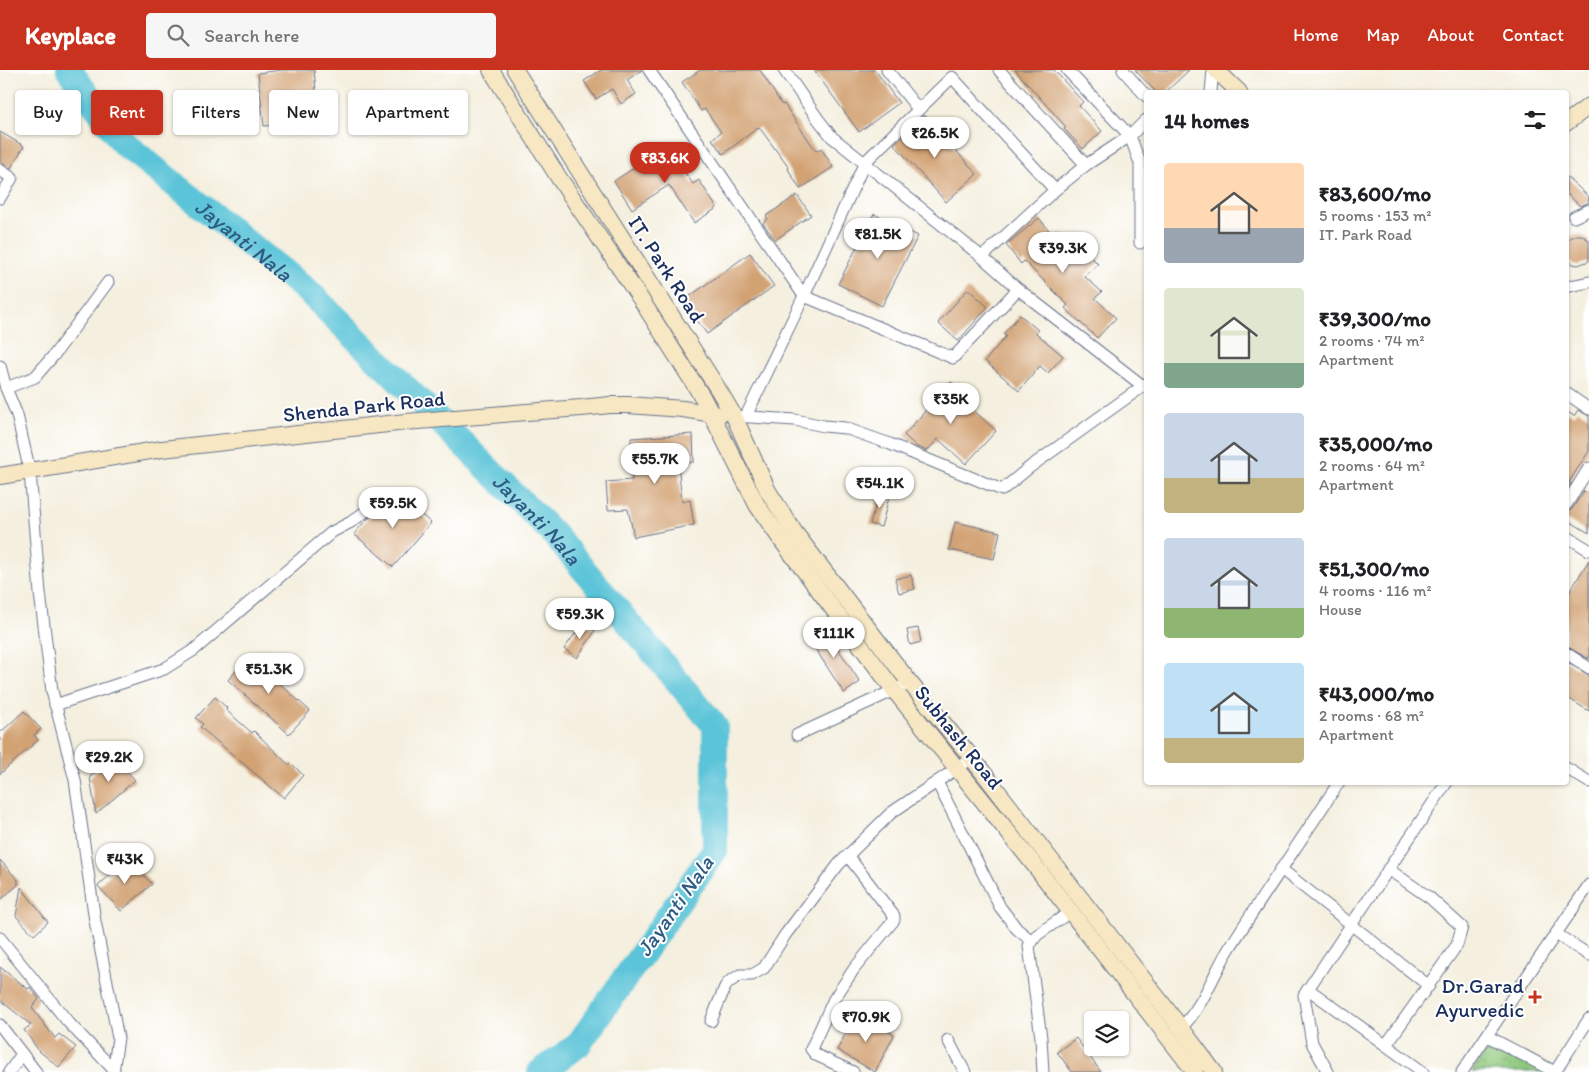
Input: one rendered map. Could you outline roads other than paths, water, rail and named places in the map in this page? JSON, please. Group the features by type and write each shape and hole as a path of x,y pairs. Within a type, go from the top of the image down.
{"main road":[{"name":"IT. Park Road","path":"491,70 640,298 703,398 711,415"},
{"name":"IT. Park Road","path":"515,70 740,416"},
{"path":"1214,70 1237,90"},
{"path":"1569,121 1589,106"},
{"name":"Shenda Park Road","path":"0,476 162,449 450,418 610,405 683,409 711,415 740,416"},
{"name":"Subhash Road","path":"711,415 757,505 799,565 894,690 1195,1072"},
{"name":"Subhash Road","path":"740,416 763,482 788,522 910,683 972,758 1182,1028 1211,1071"},
{"path":"1080,925 1093,914"}],"street":[{"path":"649,70 804,296 953,358 1018,289"},
{"path":"784,70 832,136 982,257 1018,289 1144,384"},
{"path":"886,70 918,110"},
{"path":"1000,70 1086,165"},
{"path":"1067,70 1130,136 1140,163 1140,243"},
{"path":"1123,70 1144,94"},
{"path":"1211,90 1214,70"},
{"path":"1055,190 952,77 865,162 804,296 740,416 795,420 845,428 890,444 1002,490 1030,467 1144,386"},
{"path":"982,257 1055,190 1086,165 1130,136 1144,122"},
{"path":"0,170 12,178 0,198"},
{"path":"1574,217 1589,210"},
{"path":"6,388 35,376 54,355 108,282"},
{"path":"1569,286 1589,282"},
{"path":"0,366 6,388 17,415 30,472 43,626 52,691 75,780 95,922 118,1038 113,1071"},
{"path":"1569,395 1589,409"},
{"path":"1569,500 1589,468"},
{"path":"55,705 164,669 178,661 201,644 332,532 351,522 373,506"},
{"path":"1569,538 1589,550"},
{"path":"1569,655 1589,668"},
{"path":"798,735 910,683"},
{"path":"710,1021 729,982 740,975 752,975 764,968 815,894 848,856 908,800 972,758"},
{"path":"1569,770 1589,782"},
{"path":"937,782 1000,907 1017,929 1032,941"},
{"path":"1182,1028 1196,1011 1221,961 1337,785"},
{"path":"1328,1072 1312,1043 1304,995 1445,785"},
{"path":"848,856 894,916 894,920 854,969 834,999 811,1049 816,1055 853,1072"},
{"path":"1281,869 1429,986"},
{"path":"1386,1045 1457,945 1462,927 1430,898 1388,869"},
{"path":"1462,1072 1589,885"},
{"path":"1043,1072 1041,1038 1029,946 1032,941 1070,912"},
{"path":"1556,934 1589,955"},
{"path":"0,938 68,1022 113,1071"},
{"path":"1308,989 1423,1072"},
{"path":"1486,1036 1555,1072 1589,1020"},
{"path":"0,1025 36,1072"},
{"path":"948,1040 965,1072"},
{"path":"9,1072 22,1054"}],"waterway":[{"name":"Jayanti Nala","path":"69,70 123,143 310,293 553,533 715,726 715,850 578,1045 540,1072"}],"place":[{"name":"Dr.Garad Ayurvedic","path":"1535,997"}]}
